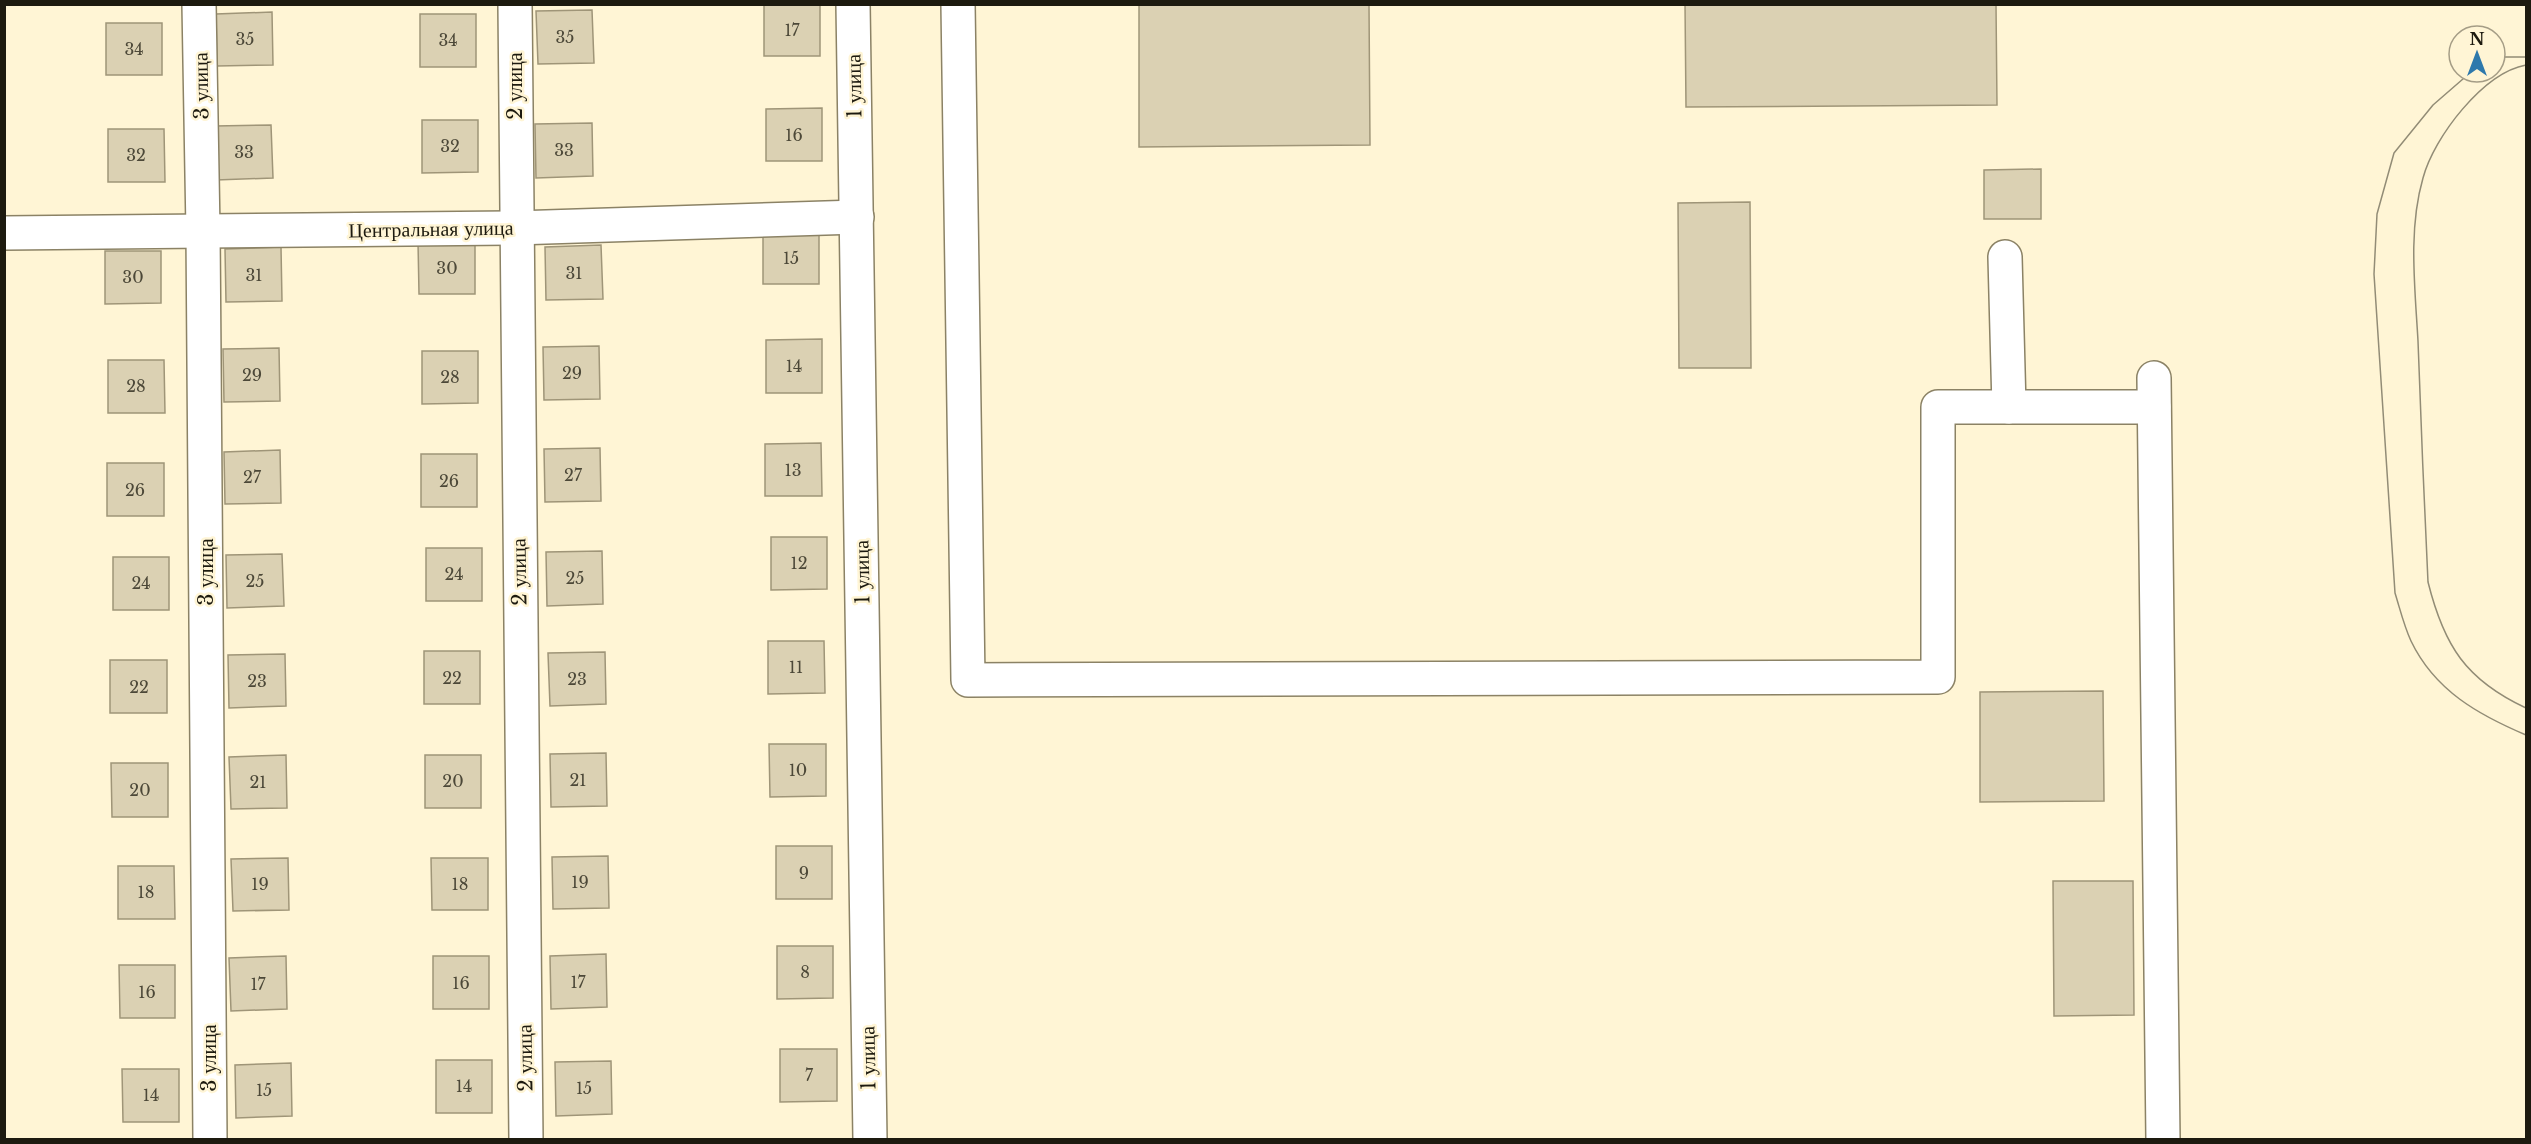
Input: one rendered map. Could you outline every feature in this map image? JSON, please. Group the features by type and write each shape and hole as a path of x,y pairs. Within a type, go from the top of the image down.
{"street":[{"name":"3 улица","path":"199,4 203,231 210,1140"},
{"name":"2 улица","path":"515,4 515,228 526,1140"},
{"name":"1 улица","path":"853,4 870,1140"},
{"path":"958,4 968,680 1938,678 1938,407 2009,407 2154,392 2163,1140"},
{"name":"Центральная улица","path":"4,233 515,228 856,217"},
{"path":"2005,257 2009,407"}],"building":[{"path":"764,4 820,4 820,56 764,56"},
{"path":"1139,4 1369,4 1370,145 1139,147"},
{"path":"1685,4 1996,4 1997,105 1686,107"},
{"path":"592,10 594,63 538,64 536,11"},
{"path":"272,12 273,65 217,66 216,14"},
{"path":"420,14 476,14 476,67 420,67"},
{"path":"106,23 162,23 162,75 106,75"},
{"path":"822,108 822,161 766,161 766,109"},
{"path":"422,120 478,120 478,172 422,173"},
{"path":"592,123 593,176 536,178 535,124"},
{"path":"271,125 273,178 216,180 215,126"},
{"path":"108,129 164,129 165,182 108,182"},
{"path":"2041,169 2041,219 1984,219 1984,170"},
{"path":"1750,202 1751,368 1679,368 1678,203"},
{"path":"763,231 819,231 819,284 763,284"},
{"path":"418,242 475,242 475,294 419,294"},
{"path":"601,245 603,299 546,300 545,247"},
{"path":"281,247 282,301 226,302 225,249"},
{"path":"105,251 161,251 161,303 105,304"},
{"path":"822,339 822,393 766,393 766,340"},
{"path":"599,346 600,399 544,400 543,347"},
{"path":"279,348 280,401 224,402 223,349"},
{"path":"422,351 478,351 478,403 422,404"},
{"path":"108,360 164,360 165,413 108,413"},
{"path":"821,443 822,496 765,496 765,444"},
{"path":"600,448 601,501 545,502 544,449"},
{"path":"280,450 281,503 225,504 224,452"},
{"path":"421,454 477,454 477,507 421,507"},
{"path":"107,463 164,463 164,516 107,516"},
{"path":"771,537 827,537 827,589 771,590"},
{"path":"426,548 482,548 482,601 426,601"},
{"path":"602,551 603,604 547,606 546,552"},
{"path":"282,554 284,606 227,608 226,555"},
{"path":"113,557 169,557 169,610 113,610"},
{"path":"768,641 824,641 825,693 768,694"},
{"path":"424,651 480,651 480,704 424,704"},
{"path":"605,652 606,704 550,706 548,653"},
{"path":"285,654 286,706 229,708 228,655"},
{"path":"110,660 167,660 167,713 110,713"},
{"path":"2103,691 2104,801 1980,802 1980,692"},
{"path":"769,744 826,744 826,796 770,797"},
{"path":"606,753 607,806 551,807 550,754"},
{"path":"286,755 287,808 231,809 229,757"},
{"path":"425,755 481,755 481,808 425,808"},
{"path":"111,763 168,763 168,817 112,817"},
{"path":"776,846 832,846 832,899 776,899"},
{"path":"608,856 609,908 553,909 552,857"},
{"path":"288,858 289,910 233,911 231,859"},
{"path":"431,858 488,858 488,910 432,910"},
{"path":"118,866 174,866 175,919 118,919"},
{"path":"2053,881 2133,881 2134,1015 2054,1016"},
{"path":"777,946 833,946 833,998 777,999"},
{"path":"606,954 607,1007 551,1009 550,956"},
{"path":"286,956 287,1009 231,1011 229,958"},
{"path":"433,956 489,956 489,1009 433,1009"},
{"path":"119,965 175,965 175,1018 120,1018"},
{"path":"780,1049 837,1049 837,1101 780,1102"},
{"path":"436,1060 492,1060 492,1113 436,1113"},
{"path":"611,1061 612,1114 556,1116 555,1062"},
{"path":"291,1063 292,1116 236,1118 235,1065"},
{"path":"122,1069 179,1069 179,1122 123,1122"}],"tram line":[{"path":"2507,57 2526,57"},
{"path":"2526,65 2510,70 2493,80 2477,93 2449,126 2423,178 2418,198 2414,238 2428,582 2442,625 2460,658 2488,686 2526,708"},
{"path":"2457,84 2433,105 2394,153 2377,214 2374,274 2395,593 2411,641 2432,674 2475,710 2526,735"}]}
